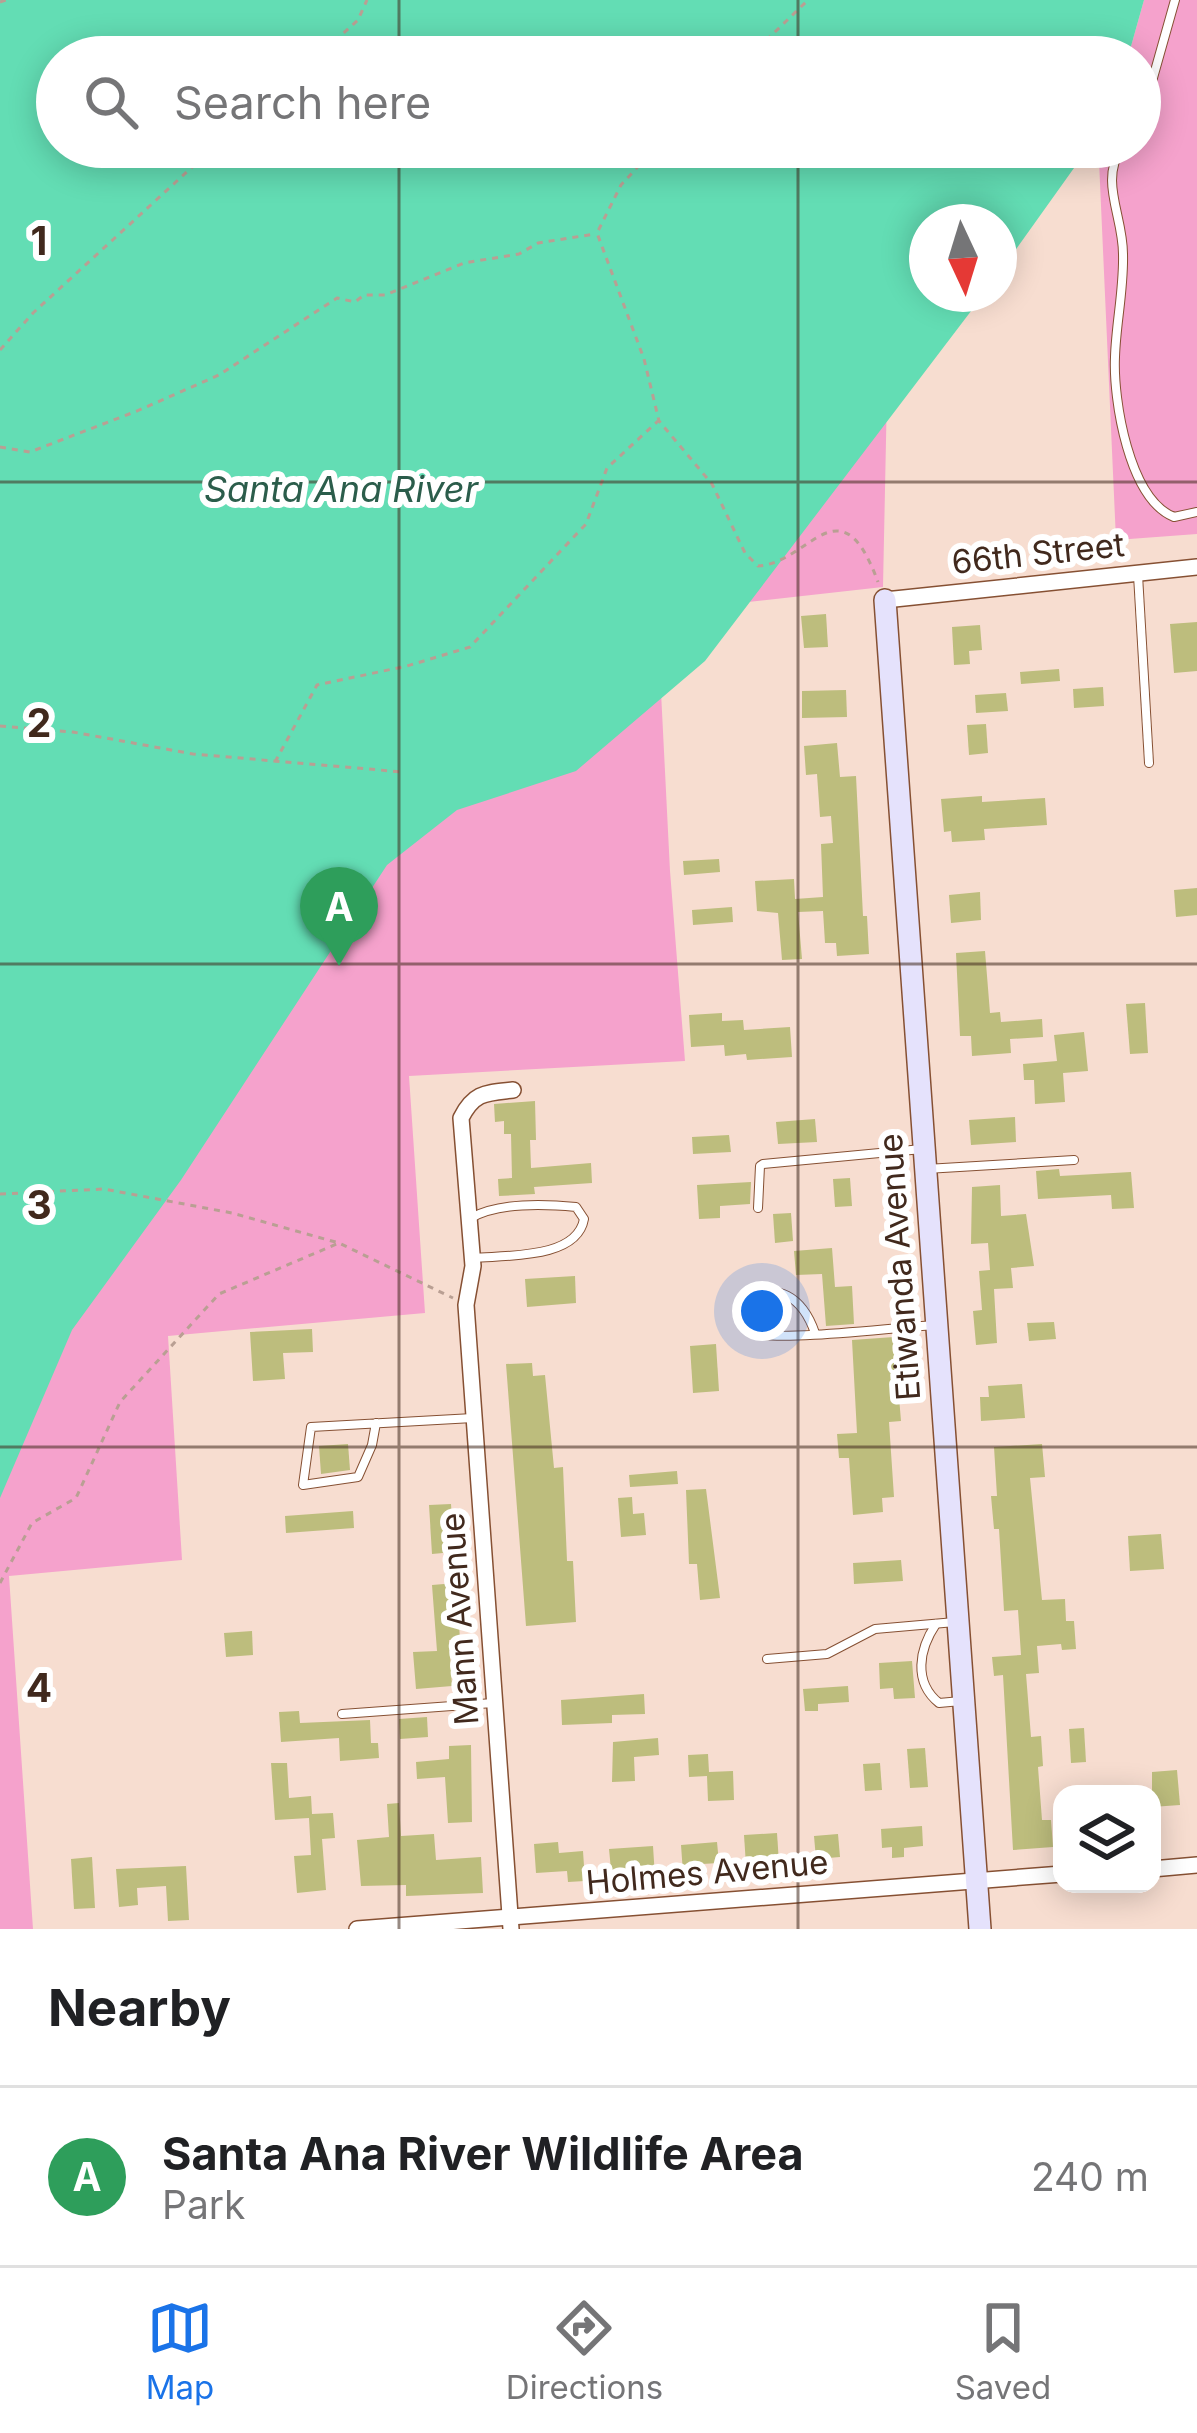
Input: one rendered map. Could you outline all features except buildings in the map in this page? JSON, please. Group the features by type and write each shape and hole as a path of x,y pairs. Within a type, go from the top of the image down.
{"street":[{"name":"66th Street","path":"885,600 1197,567"},
{"name":"Etiwanda Avenue","path":"885,600 936,1325 946,1623 962,1701 980,1929"},
{"name":"Mann Avenue","path":"510,1924 466,1305 473,1286 461,1118 478,1094 513,1090"},
{"path":"1161,1868 1197,1865"},
{"name":"Holmes Avenue","path":"357,1929 510,1924 1053,1875"}],"lane":[{"path":"1161,58 1175,0"},
{"path":"1110,168 1124,255 1114,356 1124,436 1137,475 1157,507 1174,517 1197,512"},
{"path":"1138,573 1150,764"},
{"path":"758,1208 760,1166 764,1164 1074,1160"},
{"path":"470,1219 504,1208 563,1205 576,1207 584,1219 582,1231 558,1247 472,1258"},
{"path":"815,1333 804,1306 792,1297 760,1293 741,1301 738,1311 743,1324 752,1332 771,1336 936,1325"},
{"path":"376,1424 358,1477 303,1485 311,1427 475,1418"},
{"path":"766,1659 826,1654 875,1628 946,1623"},
{"path":"946,1623 921,1646 923,1684 939,1703 962,1701"},
{"path":"342,1714 495,1702"}],"path":[{"path":"340,36 358,20 368,0"},
{"path":"771,36 808,0"},
{"path":"0,350 33,313 191,168"},
{"path":"637,168 621,185 597,233 644,358 659,421 712,484 745,554 758,566 774,565 820,532 839,532 859,542 885,600"},
{"path":"0,447 29,452 137,412 219,375 337,298 355,302 364,295 385,295 464,263 597,233"},
{"path":"275,763 317,685 407,667 470,647 586,524 607,467 659,421"},
{"path":"0,726 73,732 193,754 403,772"},
{"path":"0,1194 104,1189 232,1213 338,1243 466,1305"},
{"path":"0,1582 32,1522 76,1498 120,1402 219,1294 338,1243"}],"shaded area":[{"name":"Santa Ana River","path":"0,0 36,36 36,168 892,168 883,587 657,612 685,1061 409,1076 425,1313 168,1336 182,1560 9,1576 33,1929 0,1929"},
{"path":"1144,0 1197,0 1197,534 1116,540 1099,168 1161,168 1161,36 1134,36"}],"water":[{"name":"Santa Ana River","path":"0,0 1144,0 1134,36 36,36 36,168 1074,168 1017,248 1017,204 909,204 909,312 970,312 705,661 576,771 457,810 387,865 181,1180 72,1330 0,1498"}],"place":[{"name":"Santa Ana River Wildlife Area","path":"339,966"}]}
